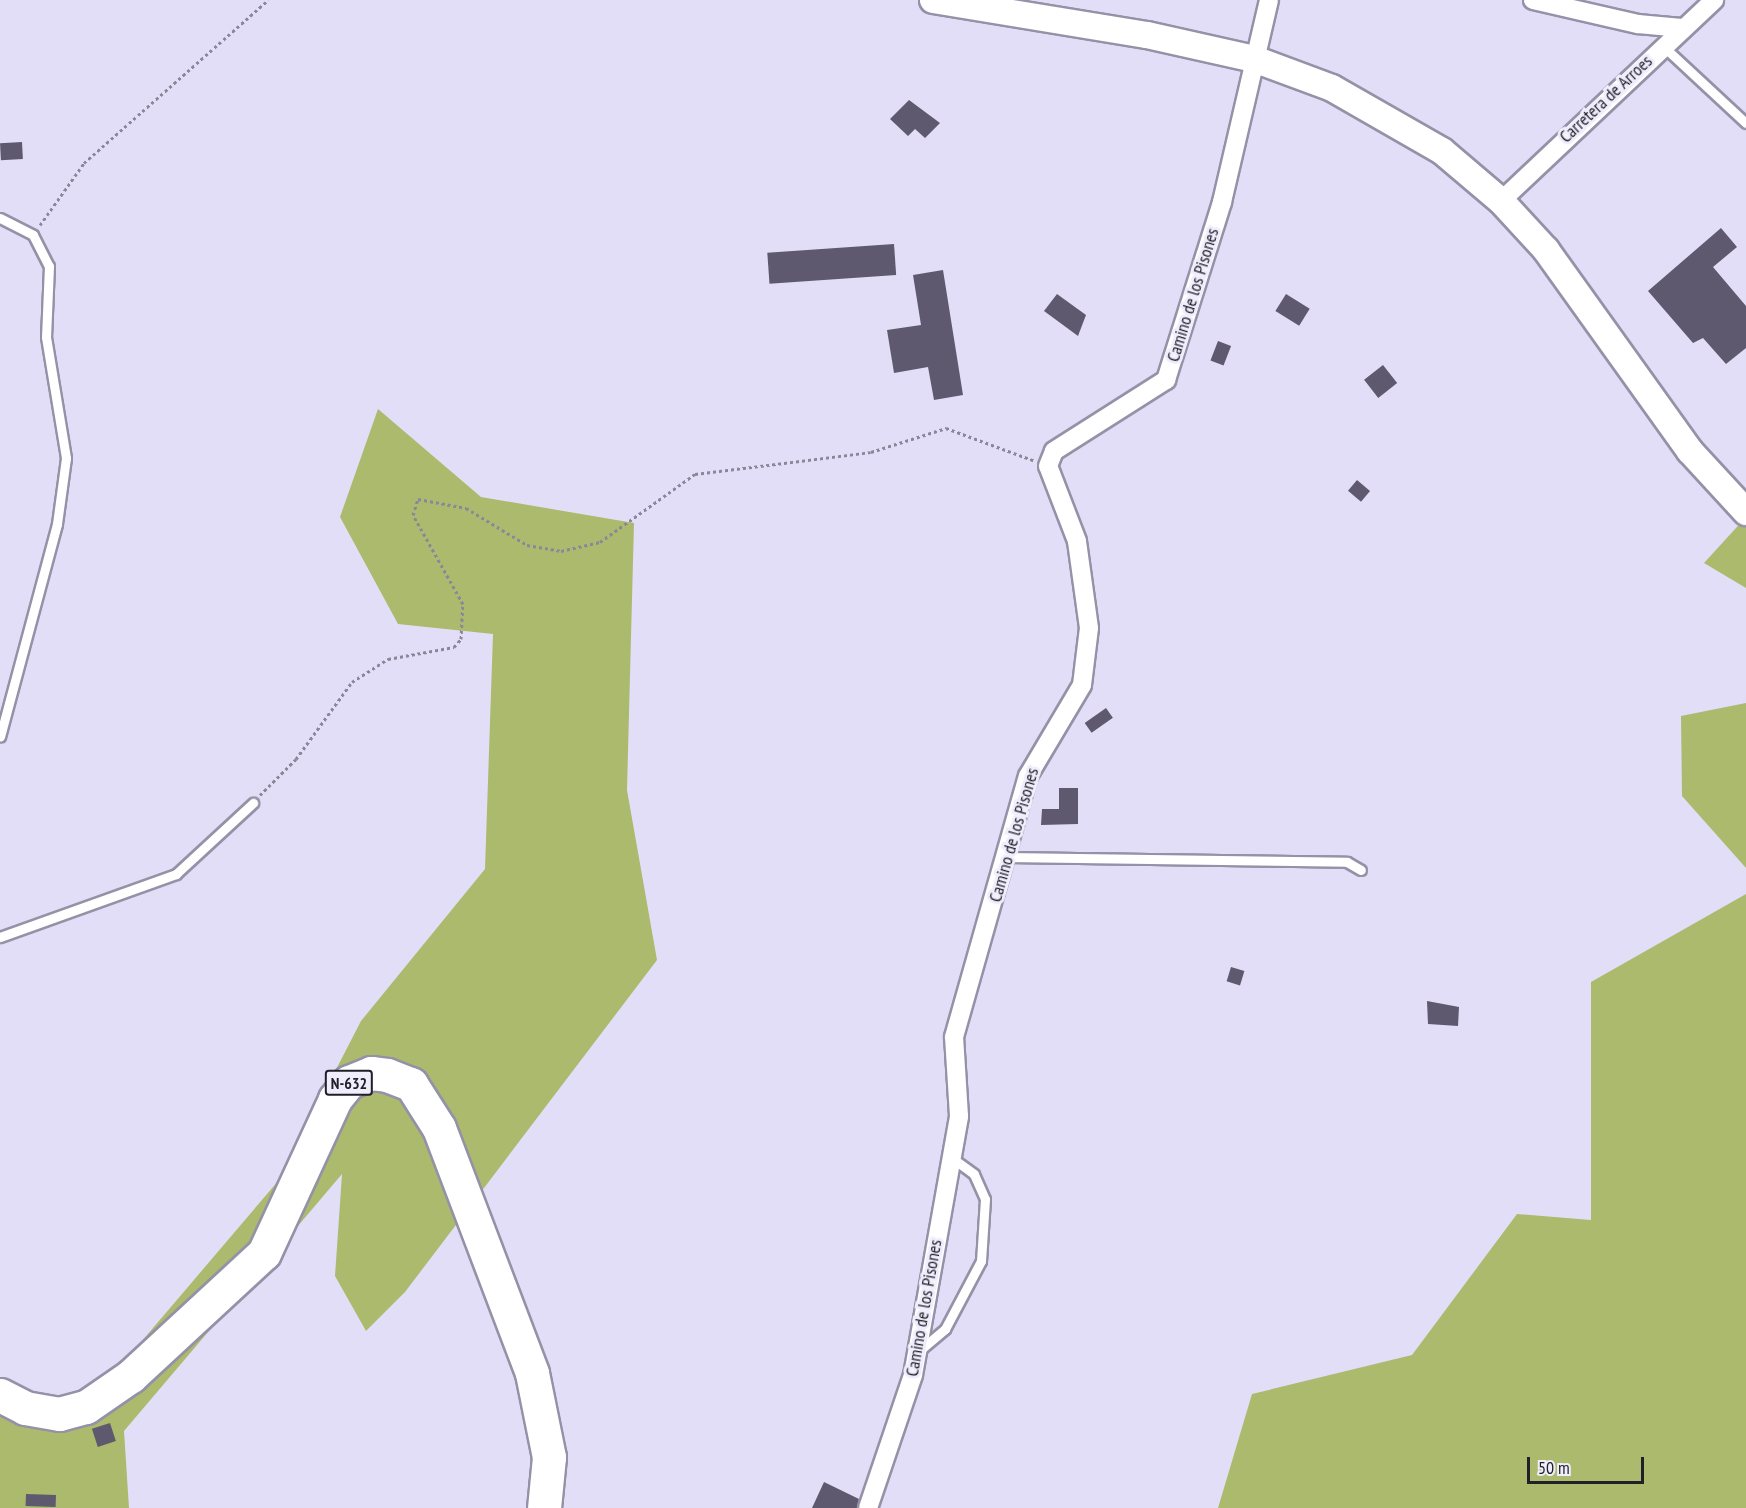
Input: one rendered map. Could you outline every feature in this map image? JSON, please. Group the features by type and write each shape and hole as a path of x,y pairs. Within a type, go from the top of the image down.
{"highway":[{"name":"N-632","path":"0,1395 25,1408 59,1414 86,1407 131,1376 264,1253 335,1099 350,1082 371,1073 387,1075 411,1084 439,1128 532,1372 549,1457 544,1508"}],"street":[{"path":"933,0 1147,35 1254,59 1379,112 1442,151 1501,201 1566,276 1690,451 1746,512"},
{"name":"Camino de los Pisones","path":"868,1508 916,1354 958,1116 954,1037 1028,776 1082,685 1089,628 1077,541 1048,466 1054,450 1166,380 1222,202 1269,0"},
{"path":"1533,0 1638,24 1682,28"},
{"name":"Carretera de Arroes","path":"1501,201 1714,0"}],"lane":[{"path":"1663,46 1746,123"},
{"path":"0,218 33,235 49,266 46,337 66,481 0,736"},
{"path":"0,937 176,874 203,855 253,803"},
{"path":"1006,857 1347,862 1360,870"},
{"path":"916,1354 945,1329 981,1261 985,1199 974,1174 951,1157"}],"path":[{"path":"33,235 84,163 268,0"},
{"path":"253,803 296,759 352,682 388,659 445,649 461,639 463,604 413,515 418,499 466,508 527,545 561,551 600,542 695,474 871,452 946,428 1048,466"}],"green space":[{"path":"378,409 481,497 634,523 627,790 657,960 405,1292 366,1331 335,1276 342,1174 124,1431 129,1508 0,1508 0,1414 67,1429 279,1180 361,1021 485,869 493,634 398,624 340,517"},
{"path":"1746,517 1746,588 1704,563"},
{"path":"1746,703 1746,868 1682,796 1681,716"},
{"path":"1746,894 1746,1508 1218,1508 1252,1394 1412,1355 1517,1214 1591,1220 1591,982"}],"building":[{"path":"909,100 940,123 925,138 915,129 908,136 890,119"},
{"path":"22,142 23,159 1,160 0,143"},
{"path":"1721,228 1737,247 1713,267 1746,306 1746,348 1726,364 1703,338 1693,343 1648,291"},
{"path":"894,244 896,275 769,284 767,253"},
{"path":"943,270 963,395 934,400 928,367 894,373 887,330 921,325 913,275"},
{"path":"1057,294 1086,315 1078,336 1044,311"},
{"path":"1286,294 1310,309 1299,326 1275,311"},
{"path":"1218,341 1231,346 1224,366 1210,361"},
{"path":"1383,365 1397,383 1378,398 1364,380"},
{"path":"1357,480 1370,491 1361,502 1348,491"},
{"path":"1106,708 1113,718 1092,733 1085,723"},
{"path":"1059,788 1078,788 1078,824 1041,825 1042,809 1059,809"},
{"path":"1231,967 1244,971 1240,985 1227,981"},
{"path":"1427,1001 1459,1007 1458,1026 1428,1024"},
{"path":"110,1423 116,1441 98,1447 92,1429"},
{"path":"824,1482 859,1499 857,1508 812,1508"},
{"path":"26,1494 56,1495 56,1507 26,1506"}]}
